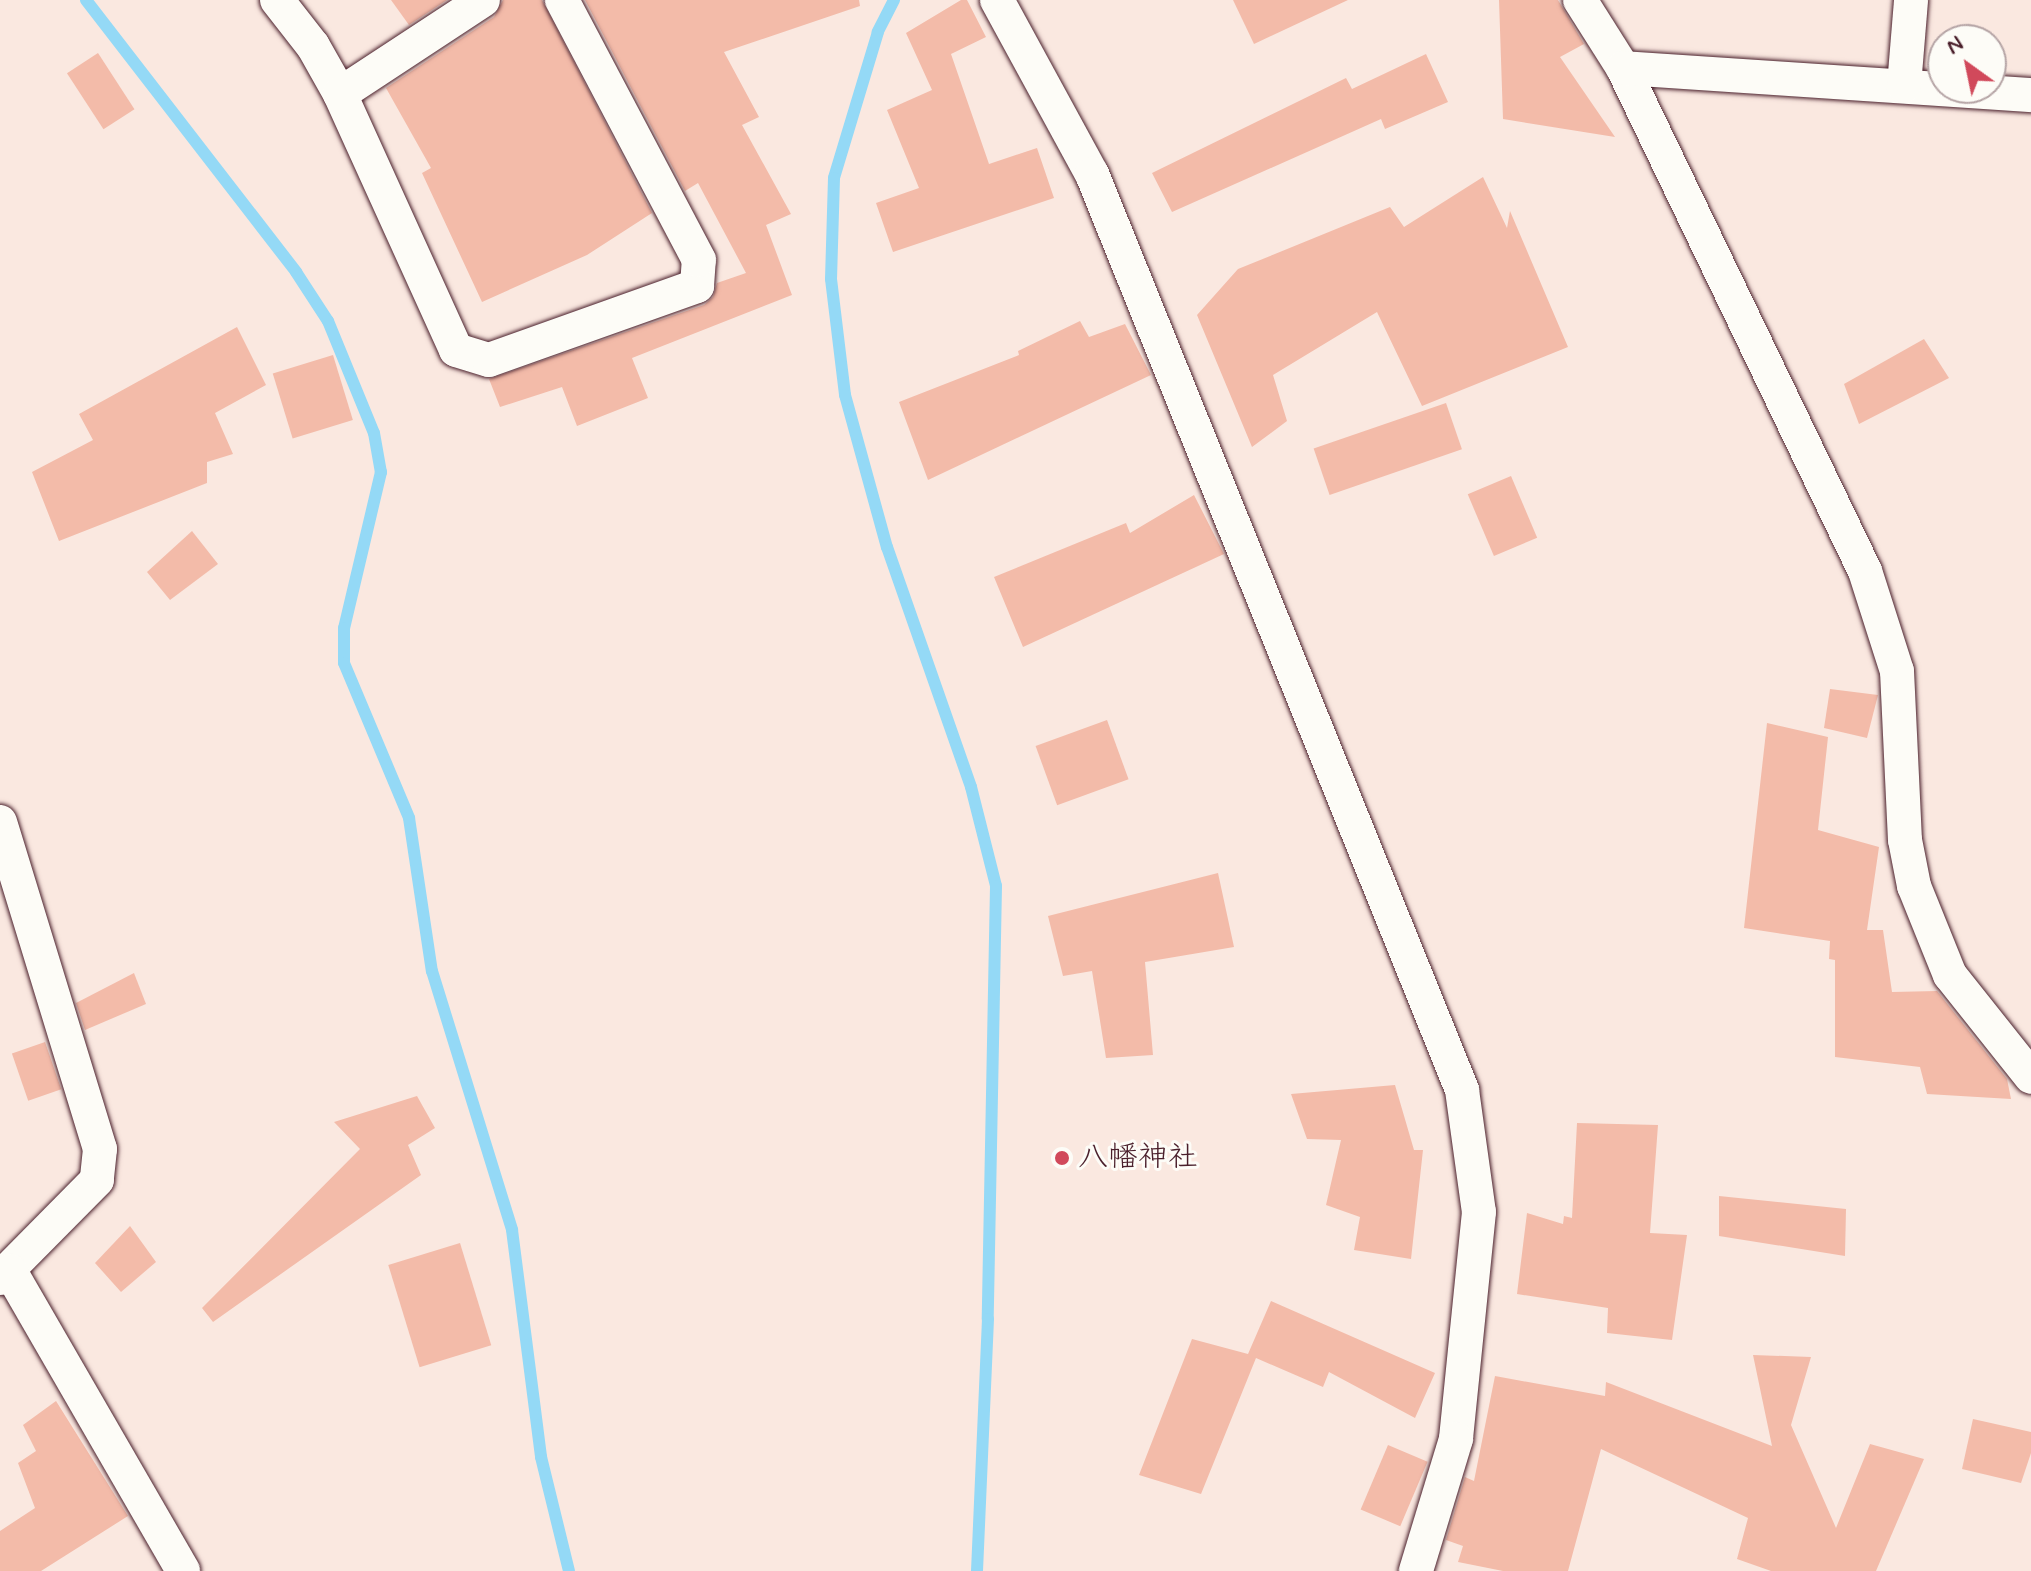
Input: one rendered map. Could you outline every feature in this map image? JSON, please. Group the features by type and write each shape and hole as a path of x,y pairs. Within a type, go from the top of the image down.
{"street":[{"path":"277,0 313,46 340,94 456,350 489,360 697,286 699,260 562,0"},
{"path":"340,94 483,0"},
{"path":"997,0 1092,174 1462,1090 1479,1212 1456,1439 1416,1571"},
{"path":"1580,0 1623,68 1779,386 1884,619 1897,671 1905,840 1929,932 1950,975 2031,1077"},
{"path":"1904,86 1911,0"},
{"path":"1623,68 2031,95"},
{"path":"0,822 100,1149 97,1180 5,1274 183,1571"}],"building":[{"path":"391,0 447,0 409,25"},
{"path":"503,0 542,0 652,213 587,255 482,302 422,173 431,168 386,88 494,17"},
{"path":"585,0 859,0 860,6 724,52 759,117 742,125 791,214 766,225 792,295 632,358 648,398 577,426 562,387 500,407 489,379 704,305 713,297 717,283 746,273 698,183 685,191"},
{"path":"961,0 967,0 986,37 951,54 989,164 1037,148 1054,198 893,252 876,203 919,188 887,110 932,90 906,33"},
{"path":"1233,0 1348,0 1254,44"},
{"path":"1499,0 1558,0 1584,44 1560,57 1615,137 1503,119"},
{"path":"98,53 134,109 103,129 67,73"},
{"path":"1426,54 1448,102 1385,129 1381,119 1172,212 1152,173 1346,78 1352,89"},
{"path":"1483,177 1507,228 1510,211 1568,347 1422,406 1377,312 1273,375 1287,421 1252,447 1197,315 1238,269 1390,207 1404,227"},
{"path":"1080,321 1089,337 1125,324 1151,375 928,480 899,402 1019,355 1018,351"},
{"path":"237,327 266,385 215,413 233,454 207,462 207,483 59,541 32,472 93,440 79,414"},
{"path":"1924,339 1949,378 1859,424 1844,384"},
{"path":"333,355 353,420 293,438 273,373"},
{"path":"1446,403 1462,449 1330,495 1314,449"},
{"path":"1511,476 1537,538 1494,556 1468,494"},
{"path":"1194,495 1224,554 1023,647 994,577 1126,523 1130,533"},
{"path":"192,531 218,564 170,600 147,572"},
{"path":"1830,689 1878,695 1867,738 1824,728"},
{"path":"1107,720 1129,779 1057,805 1036,746"},
{"path":"1767,723 1828,737 1818,830 1879,847 1867,930 1883,930 1892,992 1937,991 2007,1079 2011,1099 1927,1094 1920,1067 1835,1057 1835,960 1829,959 1830,941 1744,928"},
{"path":"1218,873 1234,947 1145,962 1153,1055 1106,1058 1092,971 1063,976 1048,916"},
{"path":"134,973 146,1004 85,1030 76,1003"},
{"path":"45,1042 61,1089 28,1101 12,1053"},
{"path":"1395,1085 1414,1150 1423,1150 1411,1259 1354,1250 1360,1217 1326,1205 1341,1140 1307,1139 1291,1094"},
{"path":"417,1096 435,1128 408,1145 421,1175 213,1322 202,1308 360,1149 334,1122"},
{"path":"1577,1123 1658,1125 1650,1233 1687,1235 1672,1340 1607,1333 1608,1308 1517,1294 1527,1213 1563,1224 1564,1216 1572,1218"},
{"path":"1719,1196 1846,1209 1845,1256 1719,1236"},
{"path":"130,1226 156,1262 121,1292 95,1263"},
{"path":"460,1243 491,1345 420,1367 388,1265"},
{"path":"1271,1301 1435,1373 1415,1418 1329,1372 1323,1387 1256,1358 1201,1494 1139,1475 1192,1339 1248,1354"},
{"path":"1753,1355 1811,1357 1791,1425 1836,1528 1870,1444 1924,1459 1876,1571 1771,1571 1737,1559 1748,1518 1601,1449 1568,1571 1503,1571 1458,1562 1463,1546 1446,1540 1465,1477 1474,1481 1495,1376 1605,1396 1606,1382 1772,1446"},
{"path":"56,1401 128,1516 41,1571 0,1571 0,1531 35,1508 18,1463 36,1451 23,1425"},
{"path":"1973,1419 2031,1432 2031,1453 2021,1483 1962,1469"},
{"path":"1388,1445 1428,1462 1400,1526 1361,1509"}],"waterway":[{"path":"86,0 296,272 328,321 374,433 381,472 344,628 344,663 409,818 432,971 512,1230 541,1457 569,1571"},
{"path":"894,0 878,32 834,178 831,279 845,395 887,547 971,787 996,886 988,1319 977,1571"}],"place":[{"name":"八幡神社","path":"1062,1158"}]}
